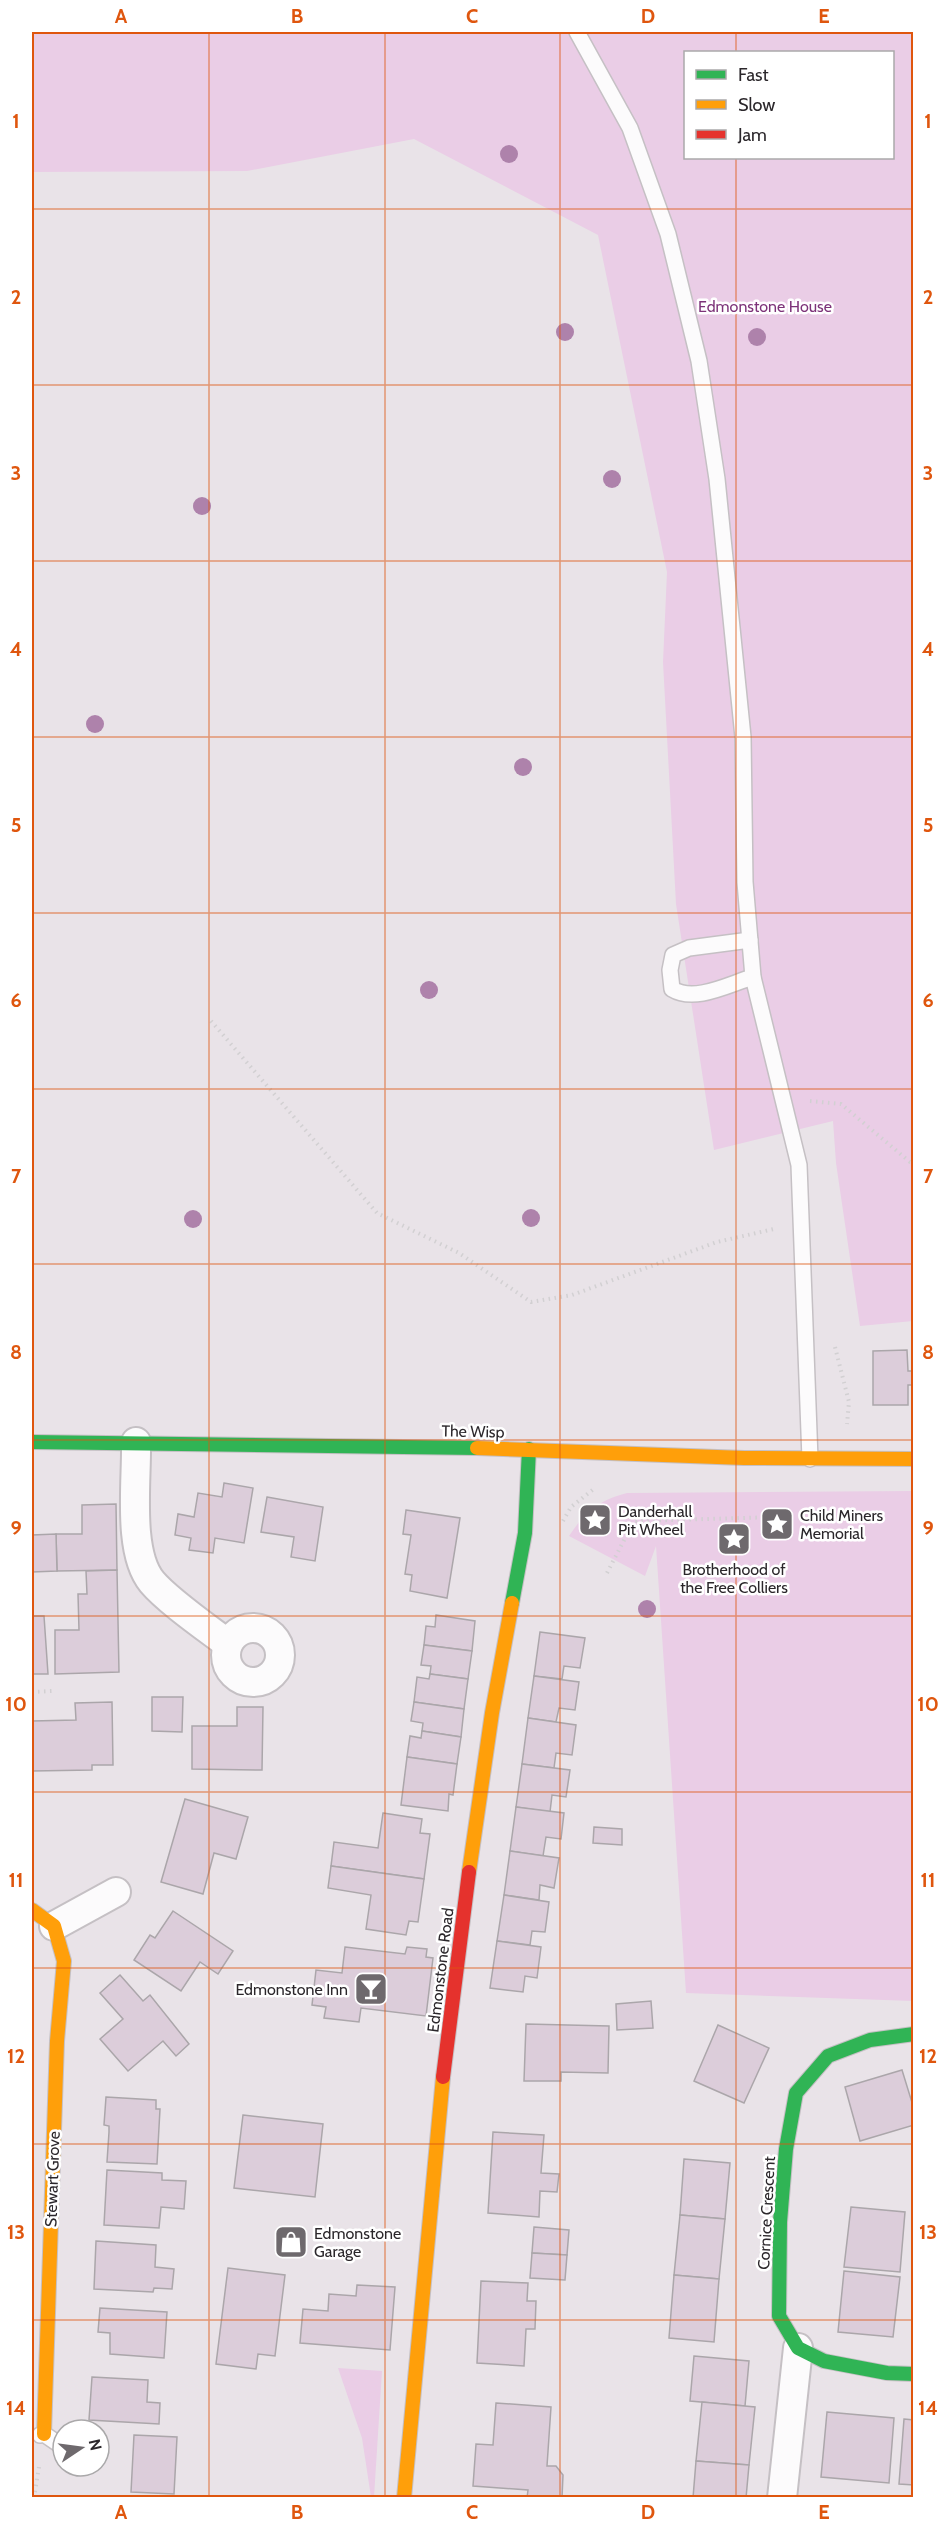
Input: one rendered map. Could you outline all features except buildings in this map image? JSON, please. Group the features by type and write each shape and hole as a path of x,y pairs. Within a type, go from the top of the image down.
{"street":[{"name":"The Wisp","path":"32,1442 529,1449 810,1460 914,1459"},
{"path":"136,1442 137,1543 143,1567 153,1583 228,1644"},
{"name":"Edmonstone Road","path":"404,2498 432,2177 455,1973 492,1713 525,1533 529,1449"},
{"name":"Stewart Grove","path":"38,2435 57,2041 64,1961 43,1918 116,1892"},
{"name":"Cornice Crescent","path":"798,2348 779,2316 780,2222 786,2149 796,2093 828,2056 870,2040 914,2034"},
{"path":"782,2498 798,2348 824,2361 887,2373 914,2374"}],"lane":[{"path":"577,32 634,139 669,234 699,361 717,479 743,737 745,882 753,977 799,1165 803,1223 810,1460"},
{"path":"750,940 688,948 673,955 670,970 672,989 682,995 705,992 753,977"}],"path":[{"path":"211,1022 377,1212 459,1253 531,1302 572,1295 717,1242 803,1223"},
{"path":"783,1097 841,1104 910,1162 914,1162"},
{"path":"607,1573 634,1521 779,1517"},
{"path":"32,1692 52,1691"}],"green space":[{"name":"Edmonstone House","path":"32,32 913,32 913,1321 860,1326 836,1163 833,1121 714,1150 676,904 663,662 667,572 598,235 414,139 247,171 32,172"},
{"path":"913,1491 913,2001 686,1993 656,1546 645,1576 569,1536 594,1508 608,1499 627,1493"},
{"path":"338,2368 382,2371 374,2497 371,2497 362,2438"}],"traffic: fast":[{"path":"32,1442 477,1448"},
{"path":"512,1603 525,1533 529,1449"},
{"path":"914,2034 870,2040 828,2056 796,2093 786,2149 780,2222 779,2316 798,2348 824,2361 887,2373 914,2374"}],"traffic: slow":[{"path":"477,1448 744,1458 914,1459"},
{"path":"469,1872 492,1713 512,1603"},
{"path":"32,1910 54,1926 64,1961 57,2041 44,2434"},
{"path":"404,2498 443,2077"}],"traffic: jam":[{"path":"443,2077 469,1872"}],"place":[{"name":"Danderhall Pit Wheel","path":"595,1520"},
{"name":"Child Miners Memorial","path":"777,1524"},
{"name":"Brotherhood of the Free Colliers","path":"734,1539"},
{"name":"Edmonstone Inn","path":"371,1989"},
{"name":"Edmonstone Garage","path":"291,2242"}]}
